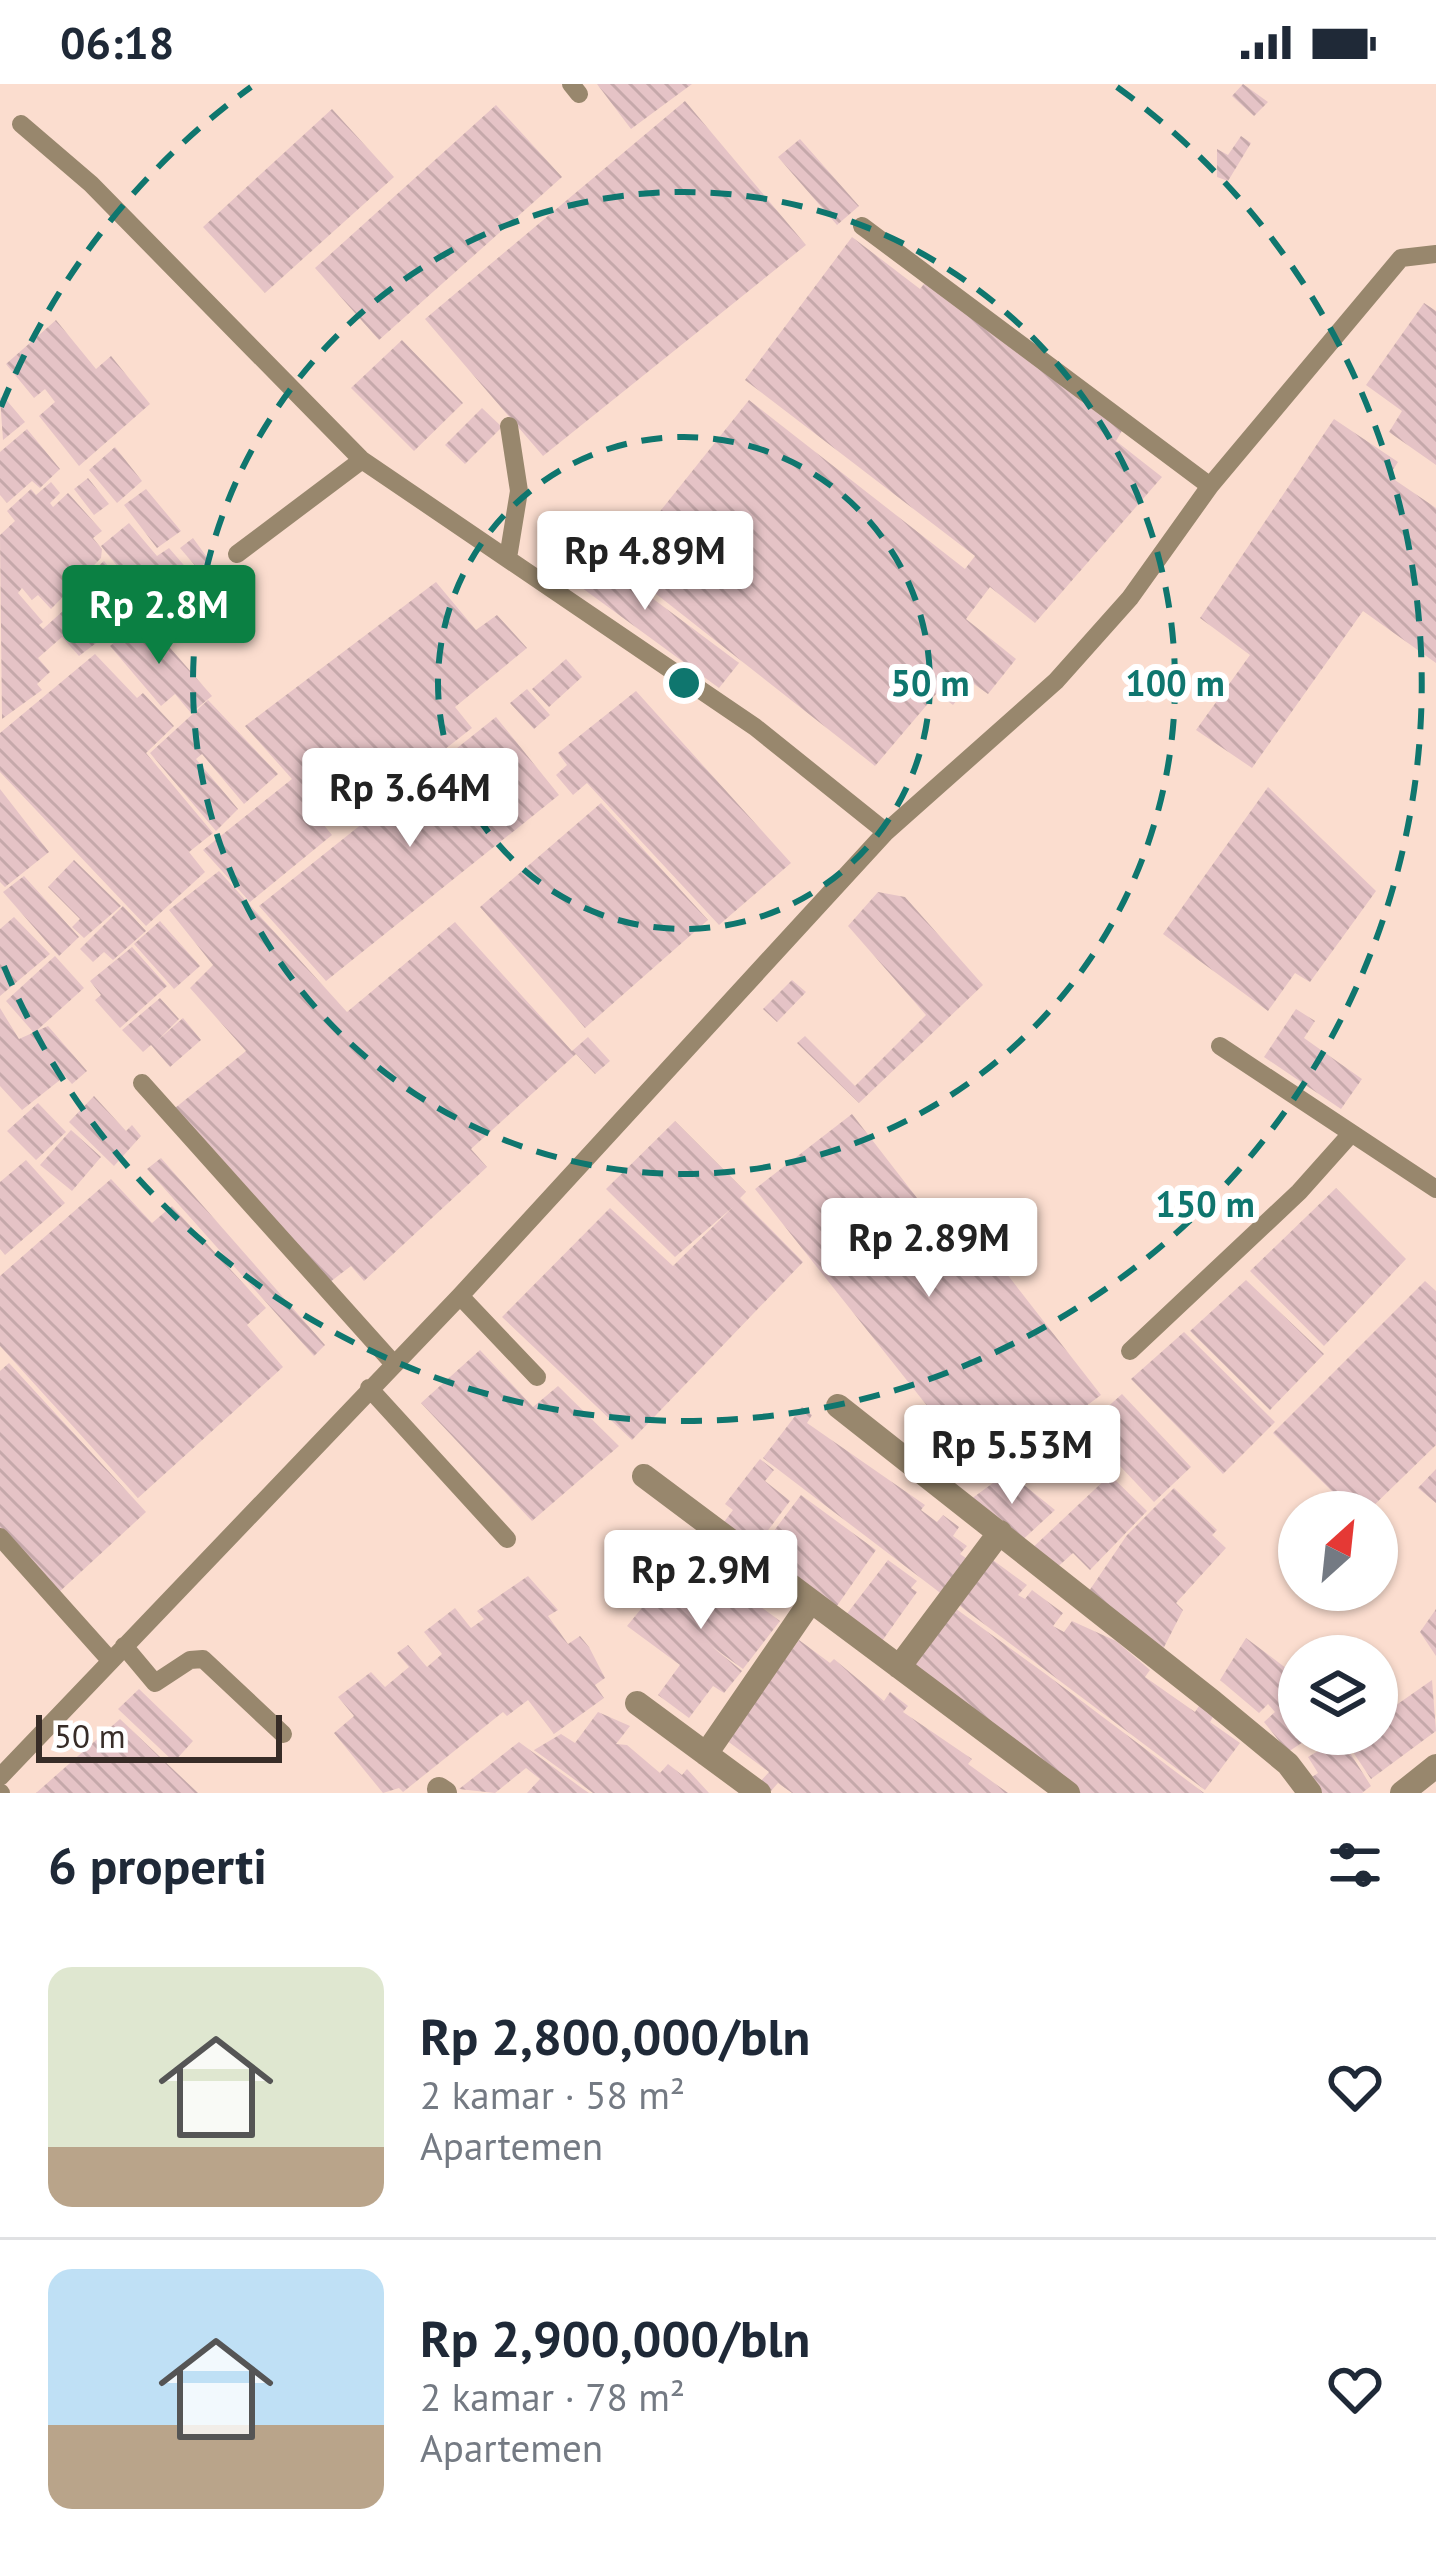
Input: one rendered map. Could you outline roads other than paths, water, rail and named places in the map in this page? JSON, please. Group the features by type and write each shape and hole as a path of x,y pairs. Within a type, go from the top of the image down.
{"street":[{"path":"838,1406 1288,1764 1310,1793"},
{"path":"644,1476 1068,1793"},
{"path":"899,1666 1000,1532"},
{"path":"706,1754 811,1601"},
{"path":"637,1703 759,1793"},
{"path":"1402,1793 1436,1766"}],"lane":[{"path":"21,124 91,184 362,460 755,728 886,832"},
{"path":"862,226 1210,486"},
{"path":"0,1777 460,1296 886,832 1056,680 1130,598 1210,486 1401,258 1436,254"},
{"path":"508,558 519,491 509,426"},
{"path":"237,554 362,460"},
{"path":"1220,1046 1349,1136 1436,1189"},
{"path":"142,1083 393,1363"},
{"path":"1130,1351 1299,1192 1349,1136"},
{"path":"460,1296 537,1377"},
{"path":"369,1388 507,1539"},
{"path":"0,1537 117,1653 155,1682 196,1658 208,1662 283,1734"}]}
